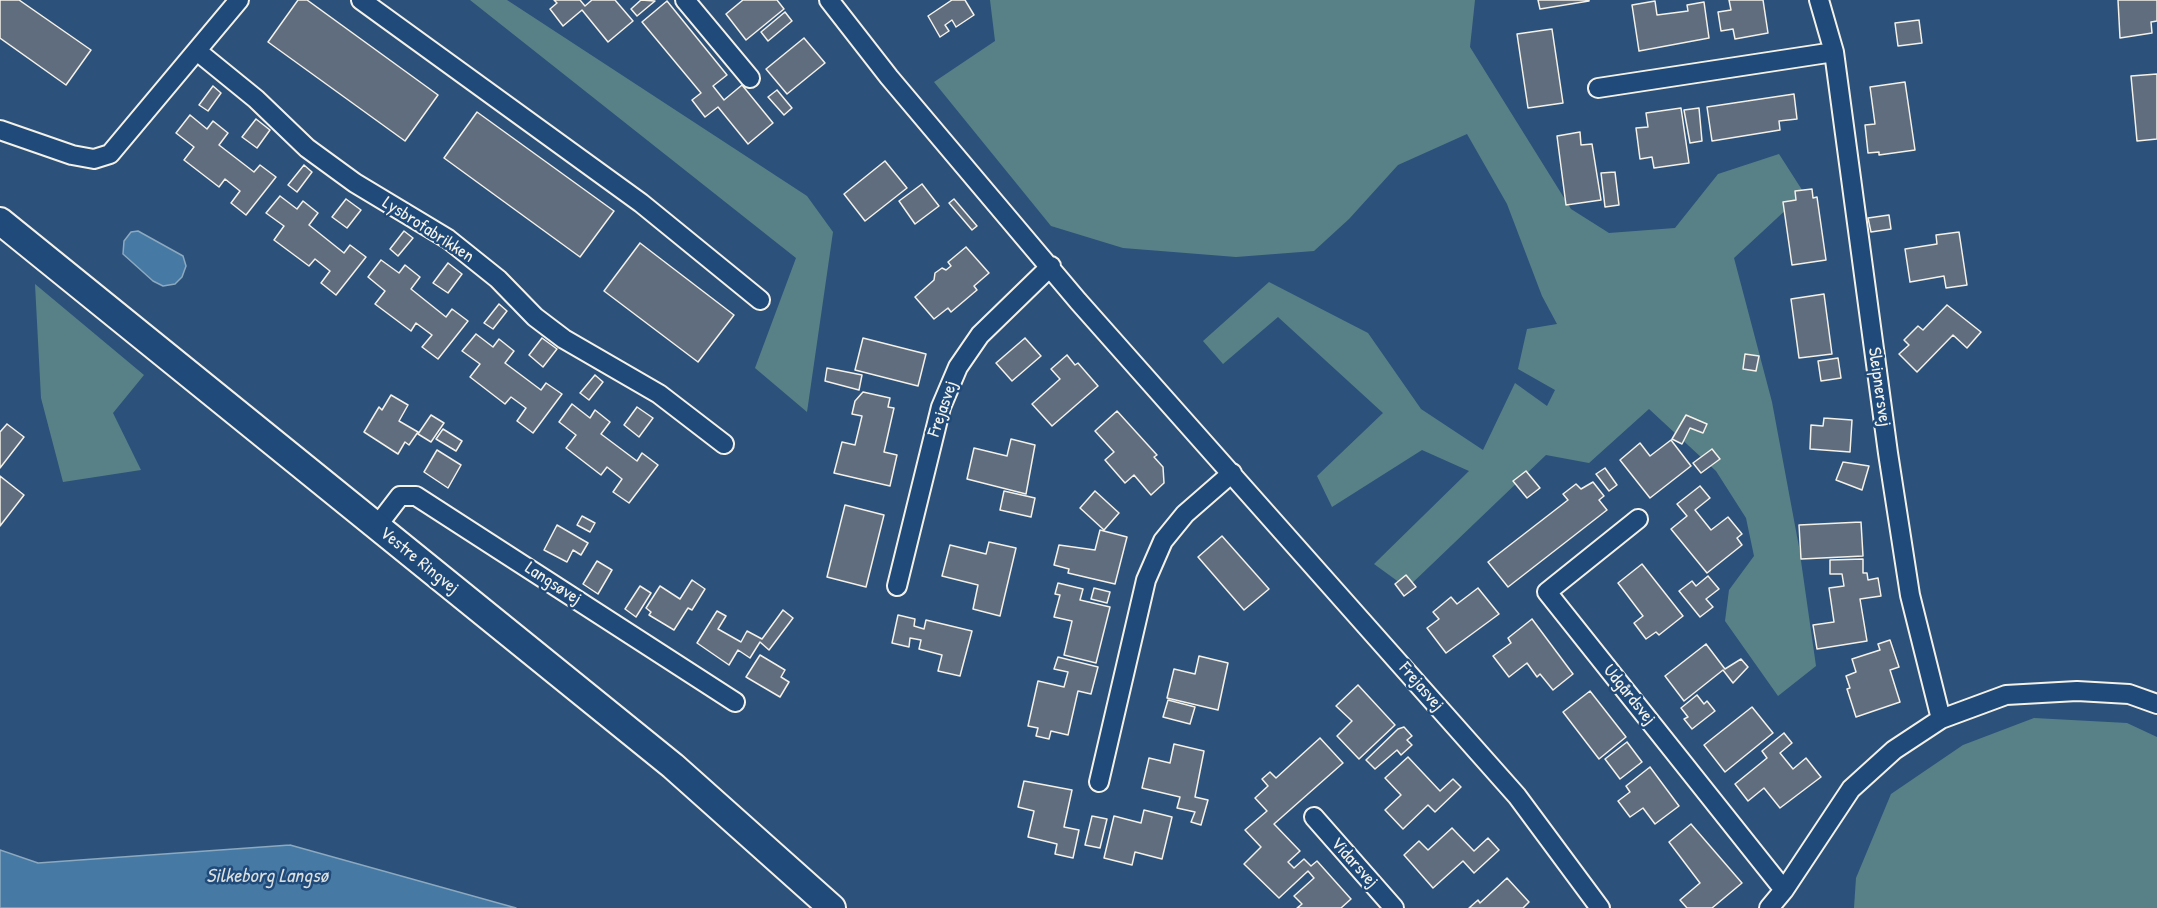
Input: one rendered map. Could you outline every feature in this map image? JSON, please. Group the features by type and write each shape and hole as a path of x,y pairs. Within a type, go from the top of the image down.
{"main road":[{"name":"Vestre Ringvej","path":"0,221 55,268 673,766 832,908"}],"street":[{"path":"0,130 72,155 94,159 110,154 239,0"},
{"path":"361,0 640,203 760,300"},
{"path":"685,0 750,78"},
{"name":"Frejasvej","path":"829,0 889,76 1051,266 1078,301 1517,796 1600,908"},
{"name":"Sleipnersvej","path":"1819,0 1834,52 1888,453 1910,595 1941,719"},
{"name":"Lysbrofabrikken","path":"196,51 256,99 307,148 355,183 448,239 498,279 535,317 564,339 659,394 724,444"},
{"path":"1598,88 1834,52"},
{"name":"Frejasvej","path":"897,586 941,407 958,367 980,335 1051,266"},
{"path":"1100,782 1151,570 1163,541 1185,514 1232,473"},
{"name":"Langsøvej","path":"377,526 400,496 416,496 735,702"},
{"name":"Udgårdsvej","path":"1638,519 1547,592 1784,890"},
{"path":"1769,908 1784,890 1851,789 1894,750 1941,719 2006,695 2077,691 2129,694 2157,704"},
{"name":"Vidarsvej","path":"1314,817 1394,908"}],"green space":[{"path":"470,0 507,0 807,196 833,232 807,412 755,368 796,258"},
{"path":"990,0 1475,0 1470,47 1571,209 1609,233 1675,228 1718,174 1779,154 1804,193 1734,258 1772,402 1799,547 1816,666 1778,696 1725,621 1729,590 1754,556 1746,518 1716,471 1649,409 1589,463 1546,455 1407,588 1374,564 1469,471 1422,450 1332,507 1317,476 1383,413 1278,317 1223,364 1203,341 1269,282 1368,333 1421,409 1483,450 1515,383 1547,406 1555,390 1518,369 1527,329 1557,324 1542,296 1507,204 1467,134 1398,165 1349,219 1314,251 1236,257 1123,248 1051,226 934,82 995,41"},
{"path":"35,284 144,375 113,413 141,470 63,482 41,398"},
{"path":"2034,718 2127,723 2157,737 2157,908 1854,908 1856,878 1891,794 1963,745"}],"water":[{"path":"138,231 183,256 186,266 182,277 175,284 163,286 153,281 123,254 124,241 131,232"},
{"name":"Silkeborg Langsø","path":"290,845 516,908 0,908 0,850 38,863"}],"building":[{"path":"0,0 19,0 91,50 66,85 0,38"},
{"path":"298,0 307,0 438,95 405,141 268,42"},
{"path":"554,0 580,0 585,6 592,0 615,0 633,21 608,42 582,10 563,26 550,9 557,3"},
{"path":"641,0 655,1 637,16 631,9"},
{"path":"743,0 777,0 784,9 746,40 726,14"},
{"path":"952,0 965,0 974,15 956,27 952,20 945,25 949,31 940,37 928,16"},
{"path":"1538,0 1589,0 1589,1 1540,9"},
{"path":"1729,0 1763,0 1768,33 1735,39 1733,29 1721,31 1718,12 1731,10"},
{"path":"2118,0 2157,0 2157,21 2151,22 2152,33 2120,38"},
{"path":"667,1 727,75 713,86 724,100 742,85 773,123 748,144 718,107 705,117 692,100 701,93 642,22"},
{"path":"1655,1 1657,15 1688,11 1687,5 1704,2 1709,38 1639,51 1632,5"},
{"path":"785,12 792,21 768,41 761,32"},
{"path":"1919,20 1922,43 1898,46 1895,23"},
{"path":"1552,29 1563,103 1528,108 1517,34"},
{"path":"804,38 825,63 787,94 766,69"},
{"path":"2157,74 2157,139 2137,141 2131,76"},
{"path":"1905,82 1915,150 1879,155 1879,152 1868,153 1865,125 1875,124 1870,87"},
{"path":"213,86 221,93 208,111 199,105"},
{"path":"777,90 792,108 784,115 768,97"},
{"path":"1794,94 1797,119 1779,121 1780,130 1712,141 1707,107"},
{"path":"1681,108 1689,163 1654,168 1652,157 1640,159 1636,128 1648,127 1646,113"},
{"path":"1699,108 1702,141 1690,143 1684,110"},
{"path":"477,112 614,211 580,257 444,158"},
{"path":"190,115 207,129 213,121 228,133 219,145 254,172 260,165 276,177 246,215 231,203 240,191 225,179 219,187 184,160 194,147 176,133"},
{"path":"256,119 270,130 257,148 242,137"},
{"path":"1580,132 1581,145 1592,144 1601,200 1566,205 1557,136"},
{"path":"885,161 907,188 865,221 844,194"},
{"path":"304,165 312,172 297,192 288,185"},
{"path":"1615,172 1619,205 1605,207 1601,173"},
{"path":"922,184 939,206 915,224 899,201"},
{"path":"1812,189 1813,198 1817,197 1826,260 1792,265 1783,202 1796,200 1795,191"},
{"path":"280,196 297,209 303,201 318,213 309,225 344,253 350,245 366,257 336,295 321,283 330,271 315,259 309,266 274,240 284,226 266,213"},
{"path":"346,199 361,210 347,228 332,217"},
{"path":"954,199 977,226 972,230 949,203"},
{"path":"1889,215 1891,229 1871,232 1868,218"},
{"path":"404,231 413,238 398,256 390,249"},
{"path":"1959,232 1967,285 1946,288 1944,276 1910,282 1905,249 1937,244 1936,235"},
{"path":"640,243 734,315 698,362 604,291"},
{"path":"966,247 989,273 974,286 977,290 951,312 948,308 934,319 915,297 934,280 935,273 951,266 948,262"},
{"path":"381,260 399,273 405,265 420,277 411,289 446,317 452,309 468,321 438,359 422,347 432,335 416,323 411,331 375,304 385,291 368,277"},
{"path":"448,263 462,274 448,293 433,283"},
{"path":"1824,294 1832,354 1799,358 1791,299"},
{"path":"499,304 507,311 493,329 484,323"},
{"path":"1947,305 1981,332 1967,348 1953,335 1917,372 1899,354 1909,345 1904,340 1918,326 1923,330"},
{"path":"476,334 493,347 499,339 514,351 505,363 541,390 546,383 562,394 533,433 517,421 526,408 511,397 505,404 470,377 480,364 462,351"},
{"path":"542,338 557,349 543,367 529,355"},
{"path":"863,338 926,354 918,386 855,370"},
{"path":"1025,338 1041,356 1012,381 996,363"},
{"path":"1745,354 1759,356 1756,371 1743,369"},
{"path":"1067,355 1075,365 1078,363 1098,386 1052,426 1032,404 1060,379 1051,369"},
{"path":"1838,358 1841,378 1821,381 1818,361"},
{"path":"827,368 862,375 859,390 825,381"},
{"path":"595,375 603,382 589,400 580,393"},
{"path":"863,392 890,398 888,407 894,408 884,452 897,455 890,486 834,473 842,442 855,445 862,416 852,414 855,401"},
{"path":"391,395 408,405 399,421 418,432 409,445 405,442 398,454 364,432 379,407 382,410"},
{"path":"572,404 590,418 595,410 610,422 601,434 637,461 642,453 658,465 629,503 613,492 622,479 607,467 601,475 566,448 576,435 559,422"},
{"path":"637,407 653,418 639,437 624,425"},
{"path":"1117,411 1157,455 1154,457 1163,467 1164,483 1151,495 1134,475 1125,483 1105,460 1114,452 1095,431"},
{"path":"431,415 444,423 431,442 418,434"},
{"path":"1686,415 1707,424 1703,433 1690,428 1682,444 1672,439"},
{"path":"1824,418 1852,420 1850,452 1810,449 1811,425 1823,426"},
{"path":"7,424 24,437 0,468 0,432"},
{"path":"443,429 462,441 456,451 436,439"},
{"path":"1011,439 1035,445 1026,494 967,479 974,448 1007,456"},
{"path":"1671,440 1691,466 1650,498 1620,460 1640,443 1650,456"},
{"path":"1712,449 1720,459 1701,473 1693,463"},
{"path":"437,450 461,465 448,488 424,472"},
{"path":"1843,462 1869,466 1862,490 1836,480"},
{"path":"1605,468 1617,485 1609,491 1596,474"},
{"path":"1526,471 1540,488 1527,498 1513,481"},
{"path":"0,476 24,495 0,526"},
{"path":"1593,482 1604,496 1599,500 1607,510 1508,587 1488,562 1568,500 1563,494 1576,484 1581,489"},
{"path":"1700,486 1710,498 1695,510 1711,530 1728,517 1742,534 1737,538 1742,545 1707,573 1671,529 1687,516 1677,504"},
{"path":"1004,491 1035,498 1031,517 1000,510"},
{"path":"1095,491 1119,513 1104,530 1080,508"},
{"path":"845,505 884,515 866,587 827,577"},
{"path":"582,516 595,523 590,532 577,525"},
{"path":"1861,522 1863,556 1801,559 1799,525"},
{"path":"557,525 588,543 581,555 573,550 567,562 544,550"},
{"path":"1100,530 1127,537 1115,584 1068,573 1069,569 1054,565 1059,545 1095,550"},
{"path":"1222,536 1269,589 1244,610 1198,557"},
{"path":"989,542 1016,548 1000,616 973,609 978,585 942,576 950,545 986,554"},
{"path":"1863,559 1863,573 1867,573 1868,580 1878,578 1881,596 1860,599 1867,641 1817,649 1813,625 1834,622 1829,588 1844,586 1842,574 1830,574 1830,560"},
{"path":"597,561 612,570 598,594 583,584"},
{"path":"1642,564 1683,616 1659,635 1656,632 1646,639 1634,623 1643,616 1618,583"},
{"path":"1406,575 1416,587 1404,596 1395,584"},
{"path":"1708,576 1719,589 1706,599 1713,607 1700,617 1679,591 1692,581 1696,586"},
{"path":"692,580 705,589 692,610 688,608 674,630 649,615 651,612 646,608 660,586 680,599"},
{"path":"1058,583 1083,589 1080,600 1110,607 1096,663 1064,655 1072,621 1054,617 1060,595 1055,594"},
{"path":"640,586 651,593 636,617 625,609"},
{"path":"1094,588 1110,592 1107,603 1091,599"},
{"path":"1478,588 1499,614 1446,653 1427,628 1439,619 1433,612 1451,597 1457,604"},
{"path":"783,610 793,618 769,650 760,642 750,658 738,650 729,665 697,643 717,611 726,616 718,629 741,642 747,631 762,639"},
{"path":"898,615 915,619 914,626 924,629 926,620 972,631 960,676 938,671 942,655 919,649 921,640 910,638 909,647 892,643"},
{"path":"1532,619 1573,674 1553,690 1540,674 1537,677 1527,663 1509,677 1493,656 1511,643 1508,638"},
{"path":"1890,640 1899,667 1890,670 1900,702 1856,717 1847,689 1850,688 1846,676 1856,672 1852,659 1880,650 1878,644"},
{"path":"1706,644 1725,669 1741,659 1748,667 1733,683 1723,670 1684,701 1665,676"},
{"path":"760,655 785,670 781,677 789,682 780,697 746,677"},
{"path":"1199,656 1228,663 1218,710 1167,698 1174,669 1195,674"},
{"path":"1058,657 1098,667 1091,694 1078,691 1068,735 1051,731 1049,739 1036,736 1038,728 1028,726 1038,681 1064,687 1068,672 1054,669"},
{"path":"1358,685 1395,725 1359,759 1337,736 1352,721 1336,706"},
{"path":"1590,691 1626,737 1599,759 1563,712"},
{"path":"1697,695 1704,704 1707,701 1715,711 1692,729 1684,719 1688,717 1681,708"},
{"path":"1168,700 1195,707 1190,724 1163,717"},
{"path":"1752,707 1773,733 1725,772 1704,745"},
{"path":"1404,727 1412,736 1407,740 1412,745 1401,755 1397,750 1375,769 1366,760 1398,729"},
{"path":"1784,733 1792,743 1780,753 1793,769 1806,758 1821,777 1780,808 1764,788 1748,801 1735,784 1767,758 1762,751"},
{"path":"1320,738 1343,763 1274,824 1300,851 1288,862 1294,868 1304,859 1311,866 1317,861 1351,899 1341,908 1297,908 1302,904 1294,896 1314,878 1308,871 1279,898 1244,864 1261,847 1245,830 1267,811 1255,798 1268,786 1262,779 1270,772 1276,778"},
{"path":"1627,742 1642,762 1620,779 1605,759"},
{"path":"1174,744 1204,751 1195,797 1208,800 1201,825 1191,822 1195,812 1177,808 1180,797 1142,788 1149,758 1170,763"},
{"path":"1408,757 1440,791 1453,779 1461,787 1435,812 1428,805 1403,829 1385,810 1401,795 1385,778"},
{"path":"1650,767 1679,806 1655,824 1643,808 1630,817 1618,801 1630,792 1626,786"},
{"path":"1024,781 1072,790 1064,827 1079,830 1073,858 1055,854 1057,844 1028,837 1034,811 1018,807"},
{"path":"1144,810 1172,817 1162,859 1135,852 1132,865 1104,858 1114,816 1141,823"},
{"path":"1092,816 1107,819 1100,848 1085,845"},
{"path":"1691,824 1742,883 1712,908 1687,908 1680,900 1700,883 1669,842"},
{"path":"1452,828 1474,851 1488,838 1499,850 1474,873 1463,861 1433,888 1404,855 1419,841 1428,850"},
{"path":"1507,878 1529,902 1523,908 1469,908 1478,900 1480,903"}]}
